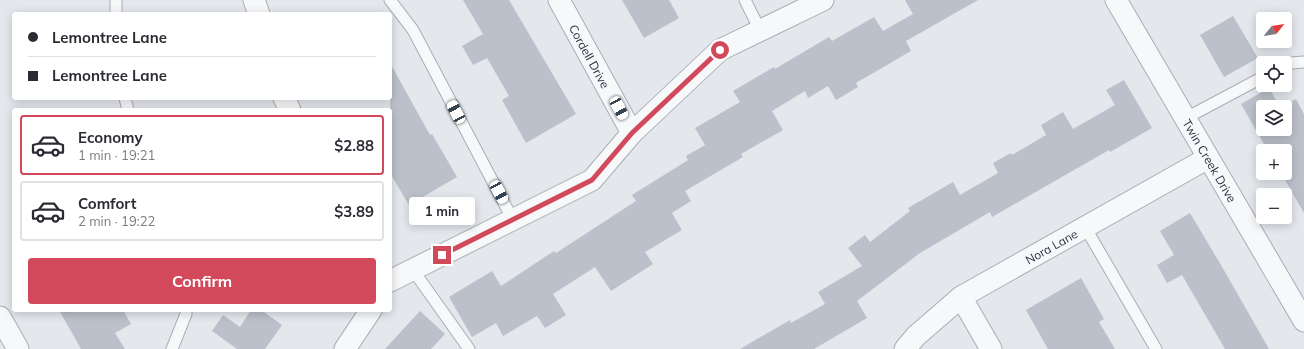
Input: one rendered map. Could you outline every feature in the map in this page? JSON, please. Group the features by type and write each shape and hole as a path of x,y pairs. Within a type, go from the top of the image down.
{"street":[{"name":"Cordell Drive","path":"559,0 632,133"},
{"path":"392,280 592,180 632,133 720,50 823,0"},
{"name":"Twin Creek Drive","path":"1116,0 1304,321"},
{"name":"Nora Lane","path":"905,349 916,336 961,296 1208,158"},
{"path":"961,296 991,349"},
{"path":"345,349 370,312"},
{"path":"0,317 18,349"}],"lane":[{"path":"116,0 116,12"},
{"path":"390,0 413,30 513,220"},
{"path":"745,0 760,30"},
{"path":"1292,63 1304,62"},
{"path":"1186,118 1256,81"},
{"path":"1085,227 1156,349"},
{"path":"413,270 469,349"},
{"path":"172,349 186,312"}],"building":[{"path":"463,0 509,0 576,114 526,143 502,100 509,96 487,58 473,65 462,46 483,34"},
{"path":"622,0 669,0 679,18 644,38"},
{"path":"905,0 978,0 906,41 911,51 856,83 858,87 836,100 828,86 808,98 805,91 772,111 783,130 741,154 743,157 685,191 691,201 672,213 682,230 645,252 653,264 611,291 595,267 553,294 566,315 545,328 537,316 503,336 496,323 472,337 449,297 492,271 501,286 554,251 556,253 636,201 632,195 688,160 686,156 705,145 695,128 740,102 733,91 774,67 775,69 829,37 832,41 874,17 883,31 913,14"},
{"path":"1233,16 1257,56 1256,59 1224,77 1200,35"},
{"path":"392,67 430,135 432,134 457,177 409,205 392,176 392,108 390,108 390,100 392,100"},
{"path":"1124,80 1152,128 1110,152 1109,150 992,217 990,212 920,253 857,301 867,318 814,349 740,349 790,320 791,323 825,304 818,292 862,266 848,248 865,235 870,242 910,211 908,208 953,182 960,195 998,173 993,163 1011,153 1012,155 1046,135 1041,125 1063,112 1073,129 1115,105 1106,90"},
{"path":"1262,92 1271,92 1276,100 1256,100 1256,130 1241,104"},
{"path":"1296,99 1304,114 1304,213 1292,192 1292,188 1290,188 1285,180 1292,180 1292,144 1264,144 1259,136 1292,136 1292,101"},
{"path":"1190,213 1269,349 1225,349 1182,275 1167,283 1157,265 1174,255 1160,231"},
{"path":"1081,278 1104,319 1099,322 1115,349 1048,349 1026,310"},
{"path":"420,311 445,334 431,349 385,349"},
{"path":"60,312 124,312 131,324 115,333 125,349 81,349"},
{"path":"250,312 264,312 282,325 265,349 237,349 212,331 223,315 240,327"}],"route":[{"path":"442,255 592,180 632,133 720,50"}]}
